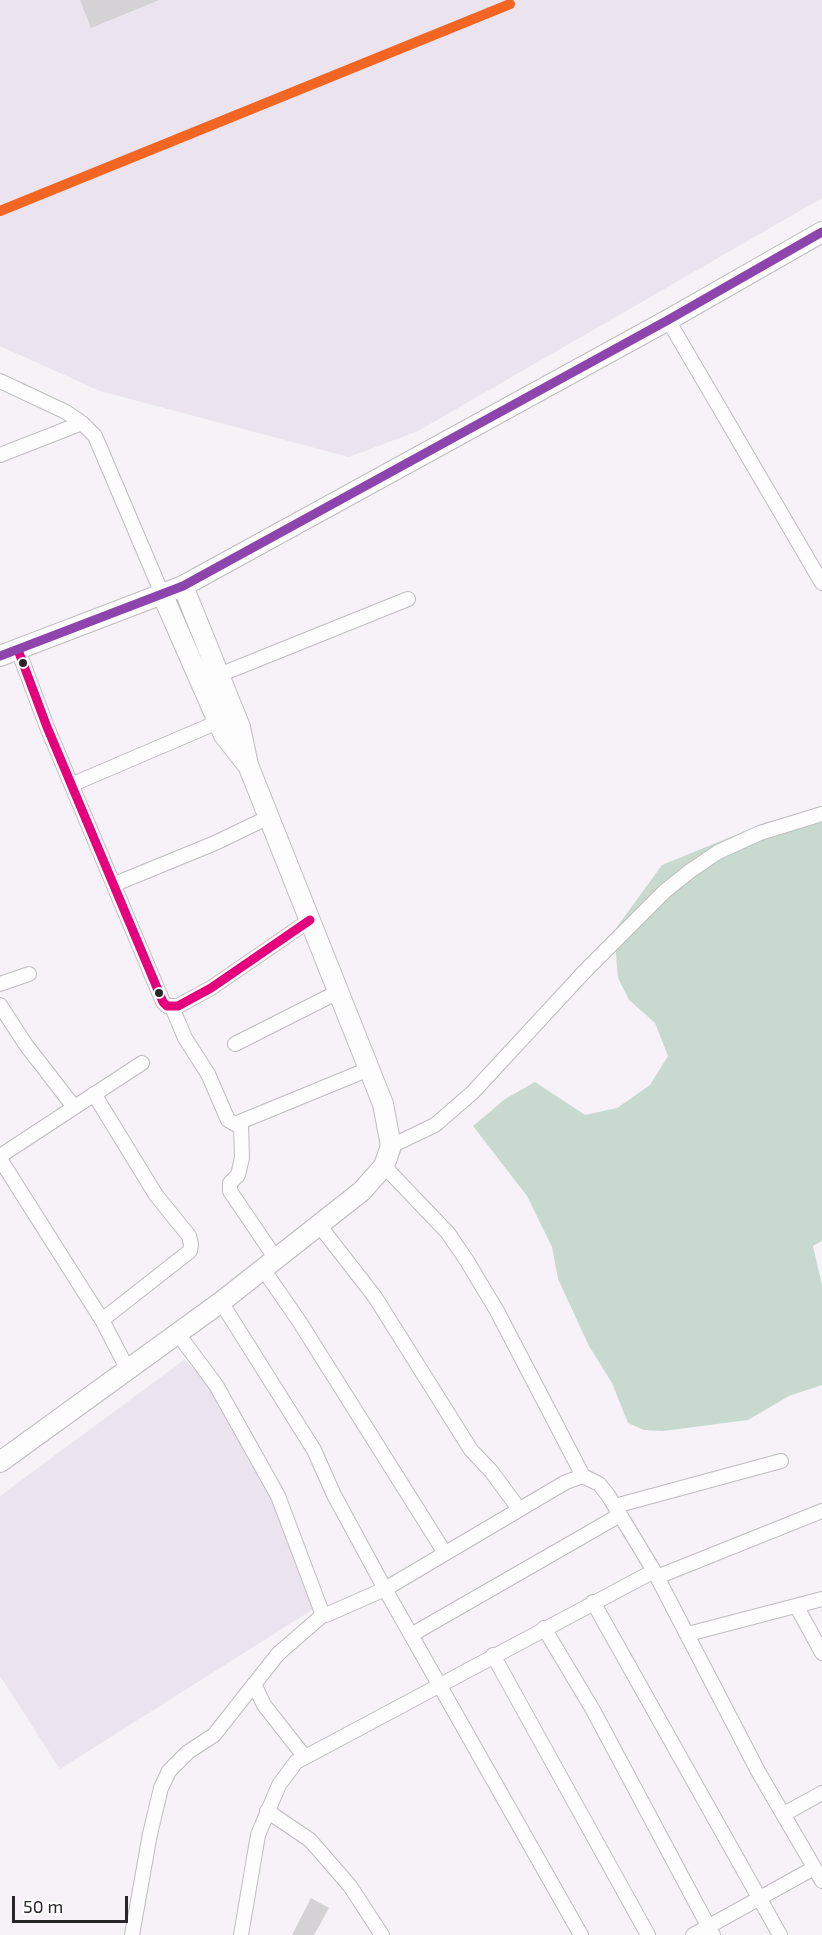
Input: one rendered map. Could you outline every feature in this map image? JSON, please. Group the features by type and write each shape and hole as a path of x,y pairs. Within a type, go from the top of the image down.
{"main road":[{"path":"9,653 163,596 183,586 668,320 822,232"},
{"path":"0,1462 221,1302 362,1191 384,1166 391,1146 383,1104 268,817 248,765 240,727 183,586"},
{"path":"163,596 224,735 248,765"}],"street":[{"path":"668,320 822,584"},
{"path":"0,381 82,423 95,436 163,596"},
{"path":"0,455 82,423"},
{"path":"219,675 408,599"},
{"path":"9,653 73,784 163,1002 172,1007 185,1038 208,1074 228,1120 242,1124 277,1106 369,1069"},
{"path":"73,784 218,723"},
{"path":"391,1146 435,1125 472,1092 586,970 665,891 690,871 718,852 760,833 822,814"},
{"path":"115,884 195,851 268,817"},
{"path":"172,1007 211,988 310,920"},
{"path":"0,984 29,974"},
{"path":"235,1044 338,992"},
{"path":"0,1005 26,1045 74,1107"},
{"path":"128,1370 102,1320 0,1157 142,1063"},
{"path":"94,1094 156,1195 189,1236 191,1244 190,1251 102,1320"},
{"path":"242,1124 242,1158 238,1175 230,1183 230,1191 299,1321 445,1553"},
{"path":"384,1166 448,1233 467,1261 497,1311 583,1476 599,1484 618,1511 655,1574 759,1773 822,1881"},
{"path":"319,1225 375,1297 471,1450 491,1471 519,1509"},
{"path":"221,1302 314,1450 334,1495 385,1590 581,1935"},
{"path":"178,1334 216,1385 278,1496 324,1614"},
{"path":"411,1635 618,1511 782,1461"},
{"path":"132,1935 150,1834 161,1788 169,1771 188,1752 214,1736 278,1654 324,1614 329,1615 385,1590 519,1509 566,1482 583,1476"},
{"path":"241,1935 258,1835 288,1769 304,1756 593,1602 655,1574 822,1511"},
{"path":"688,1634 822,1599"},
{"path":"593,1602 780,1935"},
{"path":"797,1606 822,1653"},
{"path":"544,1628 593,1710 710,1931"},
{"path":"493,1655 648,1935"},
{"path":"254,1684 264,1705 304,1756"},
{"path":"784,1814 822,1793"},
{"path":"267,1811 310,1840 350,1886 381,1935"},
{"path":"693,1935 710,1931 760,1898 814,1868"}],"shaded area":[{"path":"0,0 822,0 822,198 418,431 349,457 100,391 0,346"},
{"path":"184,1360 212,1385 272,1500 315,1608 60,1769 0,1676 0,1496"}],"green space":[{"path":"815,814 822,815 822,1241 813,1246 822,1285 822,1385 789,1396 748,1420 663,1431 644,1430 628,1423 612,1383 589,1346 558,1279 552,1247 527,1196 473,1126 505,1099 535,1082 585,1115 617,1108 650,1085 668,1056 655,1023 629,1000 618,978 614,931 662,865 767,822"}],"building":[{"path":"80,0 159,0 91,28"},
{"path":"311,1898 329,1908 314,1935 292,1935"}],"transit line":[{"path":"0,211 510,4"},
{"path":"0,656 183,586 668,320 822,232"},
{"path":"18,650 47,727 163,1002 167,1006 178,1006 211,988 310,920"}]}
